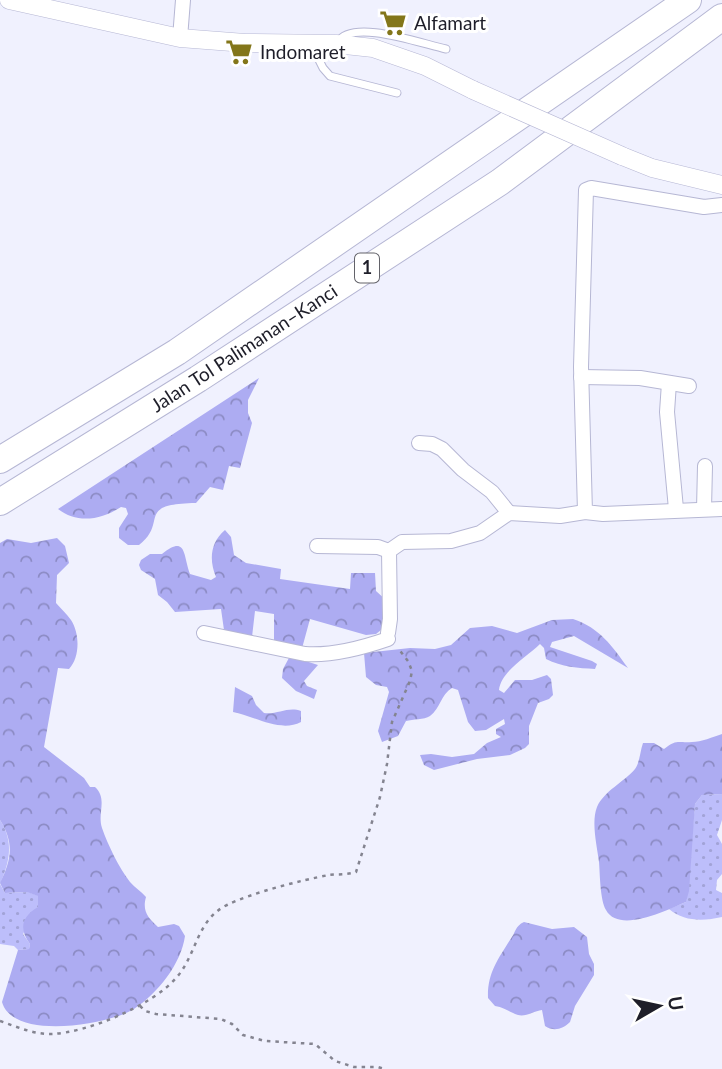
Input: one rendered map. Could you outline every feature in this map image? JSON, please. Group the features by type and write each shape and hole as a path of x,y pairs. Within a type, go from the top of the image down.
{"highway":[{"name":"Jalan Tol Palimanan–Kanci","path":"0,460 177,352 688,0"},
{"name":"Jalan Tol Palimanan–Kanci","path":"0,502 198,379 500,181 722,17"}],"street":[{"path":"9,0 180,38 337,44 373,48 401,57 652,168 722,185"},
{"path":"180,38 183,0"},
{"path":"585,512 581,377 586,190 591,188 705,207 722,205"},
{"path":"581,377 640,378 689,386"},
{"path":"669,383 667,412 676,509"},
{"path":"419,443 432,444 442,450 492,492 509,513"},
{"path":"704,509 705,466"},
{"path":"389,551 401,542 435,542 480,533 509,513 559,516 585,512 603,514 722,509"},
{"path":"317,546 378,547 389,551"},
{"path":"204,633 305,654 319,655 366,647 389,630 389,551"}],"lane":[{"path":"337,44 345,34 365,30 446,49"},
{"path":"312,45 330,76 397,93"}],"path":[{"path":"0,1021 23,1030 54,1034 86,1026 140,1006 177,978 200,930 212,915 226,905 330,875 356,872 380,797 392,722 412,671 389,630"},
{"path":"140,1006 145,1011 156,1014 221,1019 232,1024 243,1035 265,1041 315,1044 335,1061 354,1067 384,1069"}],"shaded area":[{"path":"722,794 722,820 717,835 722,844 722,874 717,880 716,890 722,893 722,917 701,920 681,916 669,909 686,902 695,804 702,795"},
{"path":"0,820 7,836 9,852 0,884"},
{"path":"0,884 5,893 28,892 39,896 38,907 23,934 30,944 29,949 18,950 14,946 0,944"}],"green space":[{"path":"259,378 248,400 248,413 252,423 240,468 229,466 223,490 210,487 196,503 177,504 159,511 148,537 139,545 128,545 119,538 119,528 128,514 126,508 121,507 105,515 89,518 73,517 58,509"},
{"path":"225,530 231,537 234,555 246,563 281,569 280,579 350,589 351,573 375,573 376,591 387,601 386,626 376,634 366,635 310,619 301,652 274,644 274,614 255,611 252,637 224,630 221,609 175,612 158,595 155,579 141,570 141,560 150,554 162,554 170,548 180,547 185,554 190,574 211,580 216,577 212,564 214,546"},
{"path":"57,538 65,546 69,563 57,575 56,603 74,626 78,645 69,669 58,668 44,747 99,792 104,835 126,876 146,897 145,910 149,917 158,927 174,924 179,926 185,936 179,957 167,977 152,995 134,1009 84,1024 42,1026 24,1022 10,1014 2,1002 18,950 29,949 30,944 23,924 28,915 38,907 38,896 27,892 5,893 0,883 10,852 8,837 0,820 0,543 7,539 31,543"},
{"path":"573,619 598,633 628,668 574,636 552,642 550,647 592,661 597,664 595,669 576,668 546,659 544,648 540,644 509,671 499,690 504,693 515,680 532,680 547,675 551,679 553,695 538,703 529,726 529,744 525,748 510,755 477,759 434,770 424,765 420,755 452,757 474,754 487,743 501,737 496,734 496,729 505,724 504,719 486,730 475,731 468,722 458,690 452,688 430,716 406,721 398,736 382,742 378,731 389,692 387,687 376,685 366,677 364,653 410,648 435,649 451,645 470,628 492,626 517,633 552,620"},
{"path":"290,656 318,665 304,681 307,686 317,690 314,699 296,691 282,678 283,669"},
{"path":"235,687 252,696 264,713 292,709 301,711 301,722 276,725 233,712"},
{"path":"722,734 722,794 702,795 695,804 686,902 644,918 621,920 612,917 603,900 595,834 595,813 600,801 635,769 643,743 654,743 664,749 675,743 699,741"},
{"path":"524,922 552,929 574,927 587,937 594,975 575,1006 570,1022 561,1028 552,1029 545,1026 542,1010 518,1015 495,1006 488,998 489,981 494,967 517,927"}],"place":[{"name":"Alfamart","path":"393,23"},
{"name":"Indomaret","path":"239,52"}]}
